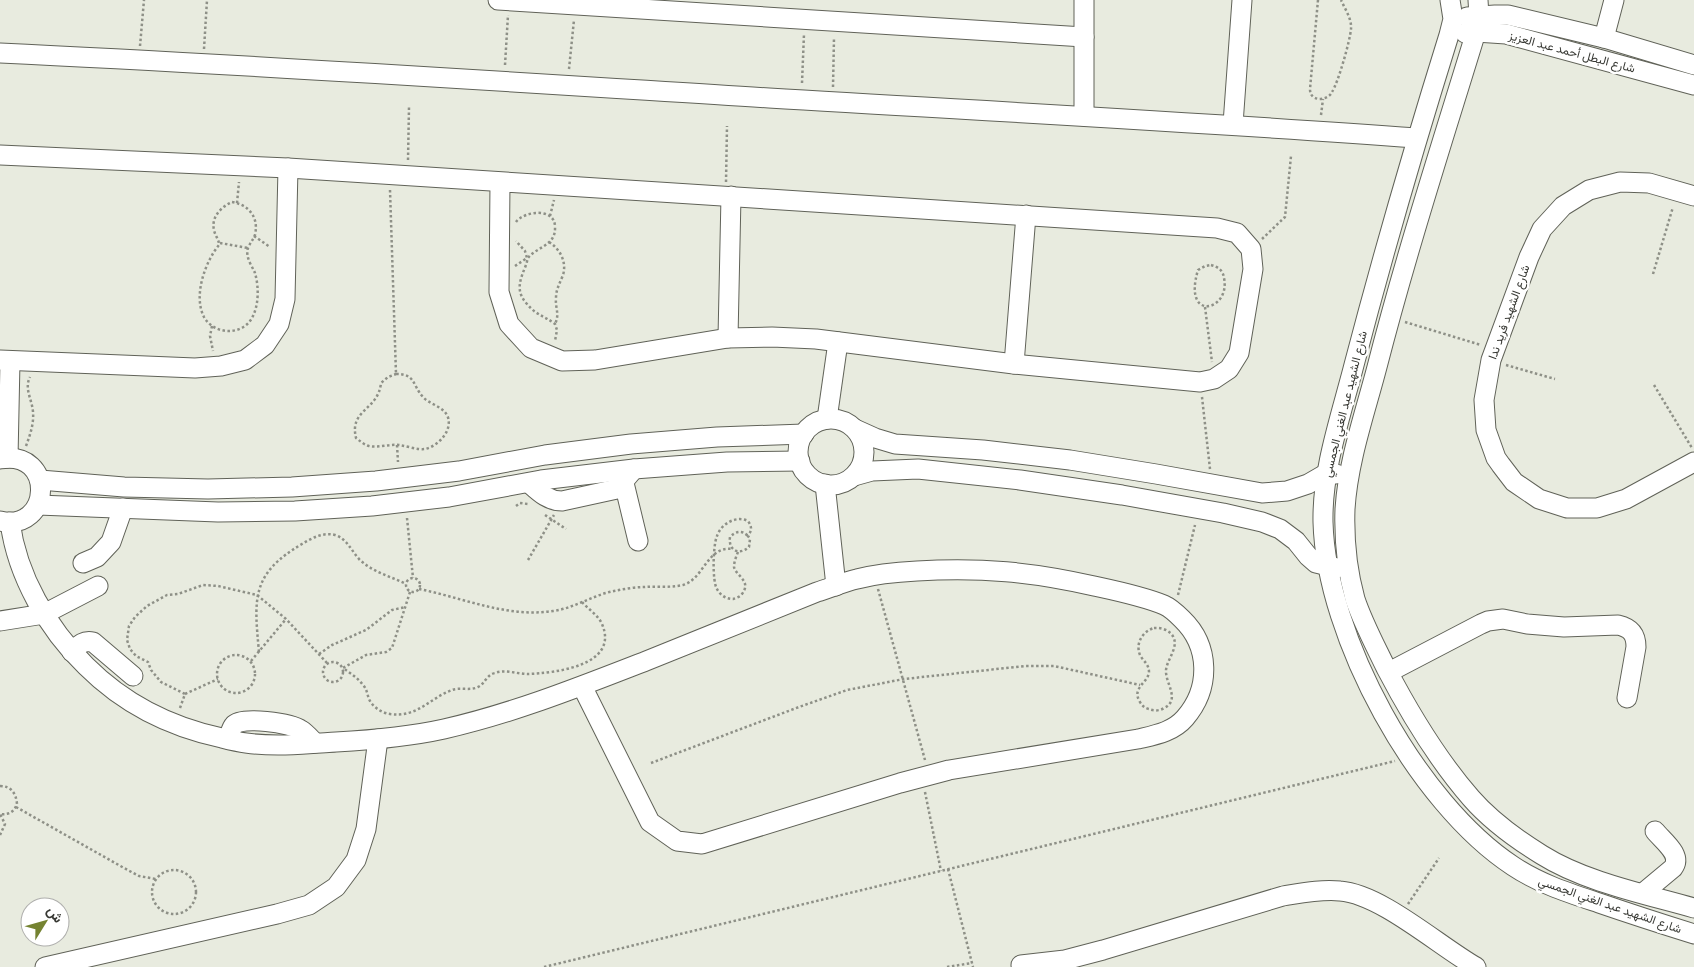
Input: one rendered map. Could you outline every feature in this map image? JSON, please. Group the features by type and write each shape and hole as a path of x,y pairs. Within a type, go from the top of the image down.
{"street":[{"path":"504,0 1084,38"},
{"path":"1084,0 1084,116"},
{"path":"1233,124 1242,0"},
{"path":"1604,38 1614,0"},
{"name":"شارع البطل أحمد عبد العزيز","path":"1451,18 1495,14 1508,15 1604,38 1694,65"},
{"name":"شارع البطل أحمد عبد العزيز","path":"1478,16 1506,34 1694,85"},
{"name":"شارع الشهيد عبد الغني الجمسي","path":"1478,16 1390,318 1348,476 1345,510 1346,540 1349,571 1355,597 1364,623 1418,726 1472,799 1506,831 1544,857 1586,876 1694,908"},
{"name":"شارع الشهيد عبد الغني الجمسي","path":"1451,18 1370,302 1327,473 1323,522 1328,565 1339,609 1353,651 1393,732 1447,807 1480,840 1512,866 1545,885 1694,934"},
{"path":"0,53 203,63 801,100 1233,124 1417,138"},
{"path":"0,156 288,168 1217,228 1237,233 1251,249 1253,269 1239,353 1229,369 1207,381 1014,364 816,339 772,337 728,338 595,360 562,361 531,348 509,324 499,292 500,183"},
{"path":"288,168 285,299 279,324 265,345 245,360 221,366 195,368 5,360 10,459 32,468 40,480 41,497 38,505 26,517 5,521 24,573 44,614 72,652 104,684 147,712 195,732 245,743 297,744 378,739 442,729 513,711 582,686 857,578 894,572 950,569 1005,570 1064,579 1124,593 1164,605 1174,611 1191,628 1202,650 1204,675 1198,698 1184,719 1164,733 925,776 702,844 677,841 650,822 582,686"},
{"name":"شارع الشهيد فريد ندا","path":"1686,193 1649,183 1620,182 1589,190 1563,206 1542,229 1529,257 1492,355 1484,400 1486,430 1496,458 1514,482 1538,499 1567,508 1597,508 1626,500 1694,462"},
{"path":"728,196 728,338"},
{"path":"1014,364 1026,215"},
{"path":"827,419 838,342"},
{"path":"854,476 864,458 863,443 855,430 847,423 827,419 810,427 800,442 798,452 800,461 809,476 825,484 845,482 854,476 872,471 918,469 1122,495 1262,522 1280,529 1296,541 1316,563 1349,571"},
{"path":"855,430 895,444 983,450 1070,460 1262,494 1286,491 1308,484 1327,473 1348,476"},
{"path":"40,480 124,487 208,489 292,487 376,481 451,472 545,455 631,444 717,437 804,434"},
{"path":"38,505 218,512 295,511 406,502 449,497 528,483 629,476 727,462 800,461"},
{"path":"528,483 554,501 562,501 607,493 617,489 629,476"},
{"path":"629,476 638,541"},
{"path":"825,484 836,586"},
{"path":"83,563 97,557 110,542 123,508"},
{"path":"0,621 44,614 98,586"},
{"path":"1388,672 1481,624 1496,619 1564,627 1618,626 1626,627 1633,632 1636,639 1627,698"},
{"path":"72,652 82,643 87,641 93,642 133,676"},
{"path":"45,967 301,908 309,905 336,887 356,860 366,829 378,739"},
{"path":"1643,893 1673,868 1676,863 1675,855 1655,832"},
{"path":"1021,965 1066,964 1283,896 1313,891 1342,891 1370,899 1476,967"}],"path":[{"path":"139,60 144,0"},
{"path":"203,63 208,0"},
{"path":"503,81 504,0"},
{"path":"1318,0 1310,89 1317,99 1323,99 1333,92 1347,50 1351,28 1341,0"},
{"path":"568,85 576,5"},
{"path":"801,100 805,20"},
{"path":"832,101 834,21"},
{"path":"396,374 399,176 409,106"},
{"path":"727,126 728,196"},
{"path":"1251,249 1285,217 1291,156"},
{"path":"237,203 240,166"},
{"path":"1653,274 1686,193"},
{"path":"232,202 246,207 255,218 256,227 248,248 248,258 253,267 258,285 257,304 252,318 245,326 235,331 223,331 212,326 204,318 201,309 201,283 205,267 219,243 213,228 215,217 225,205 232,202"},
{"path":"499,274 527,258 549,242 553,237 555,228 550,216 543,212 522,216 514,224"},
{"path":"514,238 525,251 527,258 519,282 521,295 538,315 555,324"},
{"path":"546,354 556,338 557,330 555,324 558,314 556,296 563,275 564,264 561,253 549,242"},
{"path":"219,243 248,248"},
{"path":"1211,265 1221,270 1224,275 1224,289 1217,303 1205,307 1199,304 1196,299 1194,282 1198,270 1211,265"},
{"path":"1205,307 1212,485"},
{"path":"1390,318 1555,379"},
{"path":"212,326 210,336 211,347 221,366"},
{"path":"10,459 32,431 34,413 27,384 29,378 34,373"},
{"path":"396,374 403,374 411,378 421,396 434,406 442,409 447,416 448,421 445,434 441,441 434,446 422,449 397,445 367,446 356,438 354,430 356,419 377,398 381,383 388,377 396,374"},
{"path":"1654,385 1694,451"},
{"path":"528,560 562,501"},
{"path":"406,502 413,578"},
{"path":"1174,611 1199,509"},
{"path":"738,552 734,566 736,572 744,579 745,587 742,594 735,599 729,599 717,590 714,573 714,555 717,534 728,522 739,519 748,521 751,531 748,536"},
{"path":"410,592 415,592 419,589 480,605 521,613 561,610 596,596 615,591 684,585 697,577 714,555 726,548 742,552 749,547 750,539 748,536 741,531 733,534 729,541 732,549"},
{"path":"259,652 256,607 257,595 263,577 270,568 307,541 324,535 334,535 343,539 362,561 378,573 406,584 410,592 392,648 386,652 366,655 343,668"},
{"path":"874,576 904,679 925,776 941,871"},
{"path":"406,584 413,578"},
{"path":"413,578 418,581 419,589"},
{"path":"185,694 161,682 151,670 148,662 136,656 130,649 127,635 134,617 147,606 167,595 178,594 203,585 218,586 257,595 286,619 327,663"},
{"path":"343,668 342,677 339,680 330,682 322,671 327,663 338,662 363,684 368,698 377,709 391,714 418,710 450,690 477,688 488,676 496,672 546,673 577,667 595,658 600,651 605,635 599,619 582,602"},
{"path":"318,654 332,645 366,630 392,610 406,607"},
{"path":"251,661 286,619"},
{"path":"651,763 847,690 904,679 1024,666 1054,666 1140,685 1146,681 1149,673 1148,665 1138,651 1139,641 1147,630 1154,628 1166,630 1173,636 1175,642 1168,661 1166,674 1172,695 1171,702 1166,707 1158,710 1150,710 1144,707 1138,698 1140,685"},
{"path":"233,655 240,655 251,661 256,676 254,682 248,690 238,694 228,692 218,679 219,667 227,658 233,655"},
{"path":"174,723 185,694 218,679"},
{"path":"544,967 1411,758"},
{"path":"0,786 10,788 17,798 16,808 10,813 0,814 5,824 0,835"},
{"path":"16,808 139,876 156,879 168,870 178,870 187,874 193,881 196,891 192,905 178,914 163,912 153,901 152,886 156,879"},
{"path":"1400,917 1439,858"},
{"path":"947,967 972,965 948,870"}]}
